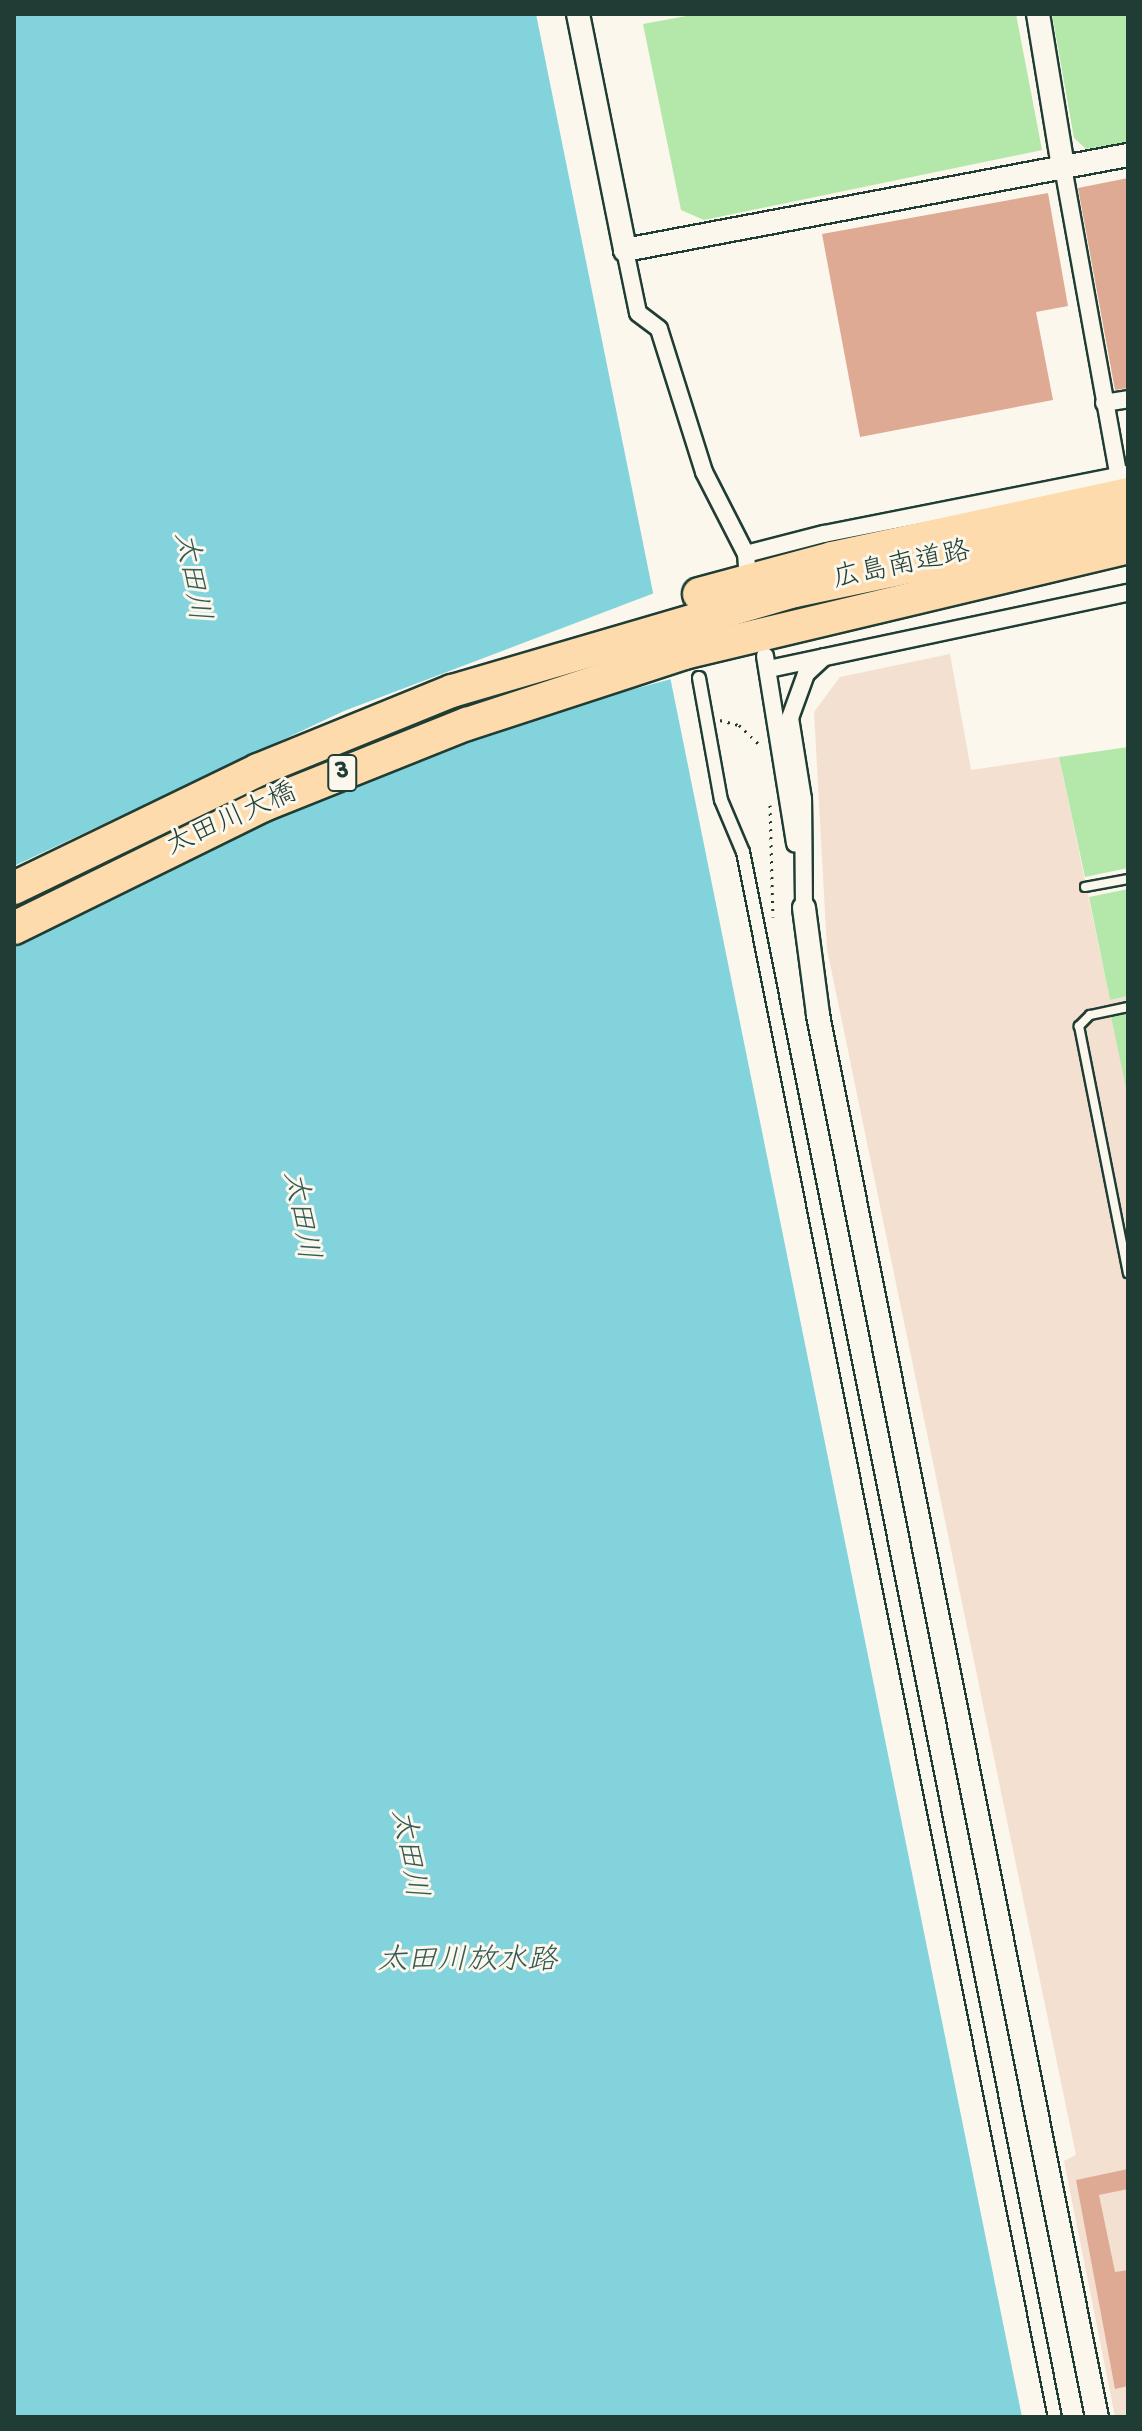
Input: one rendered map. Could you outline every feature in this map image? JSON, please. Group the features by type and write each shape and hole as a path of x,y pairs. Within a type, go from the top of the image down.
{"highway":[{"path":"675,611 832,558 1125,482"},
{"name":"広島南道路","path":"452,691 562,640 675,611 1128,521"},
{"name":"広島南道路","path":"691,666 917,596 1128,547"},
{"path":"917,596 1021,590 1128,569"},
{"name":"太田川大橋","path":"14,928 264,805 367,762 691,666"},
{"name":"太田川大橋","path":"14,888 258,770 452,691"}],"street":[{"path":"578,14 638,313 659,329 704,472 746,561 903,516 1125,482 1104,403 1038,14"},
{"path":"625,250 1128,155"},
{"path":"1104,403 1128,399"},
{"path":"1097,2417 818,1015 767,662 1128,593"},
{"path":"804,908 803,799 790,718 806,674 836,650"},
{"path":"691,666 721,800 741,843 759,946 1055,2417"}],"lane":[{"path":"1085,887 1128,879"},
{"path":"1128,1007 1090,1015 1079,1026 1128,1273"}],"path":[{"path":"720,720 739,725 761,743 765,755"},
{"path":"759,946 774,916 769,793"}],"shaded area":[{"path":"950,654 971,770 1059,757 1110,1000 1128,996 1128,2417 1115,2417 1064,2161 1076,2155 827,949 814,712 840,677"}],"green space":[{"path":"697,14 1016,14 1042,150 704,220 681,210 643,24"},
{"path":"1052,14 1128,14 1128,143 1086,149 1074,138"},
{"path":"1128,747 1128,868 1085,877 1059,757"},
{"path":"1128,889 1128,996 1110,1000 1089,897"},
{"path":"1128,1012 1128,1098 1111,1016"}],"water":[{"name":"太田川放水路","path":"14,14 536,14 1022,2417 14,2417"}],"pier":[{"path":"657,592 675,678 466,734 302,796 14,937 14,866 344,711"}],"building":[{"path":"1128,178 1128,388 1115,390 1078,188"},
{"path":"1048,193 1068,306 1036,312 1053,400 860,437 822,234"},
{"path":"1128,2169 1128,2189 1099,2195 1115,2272 1128,2270 1128,2386 1115,2389 1076,2180"}],"water label":[{"name":"太田川","path":"189,577"},
{"name":"太田川","path":"298,1216"},
{"name":"太田川","path":"406,1854"}]}
